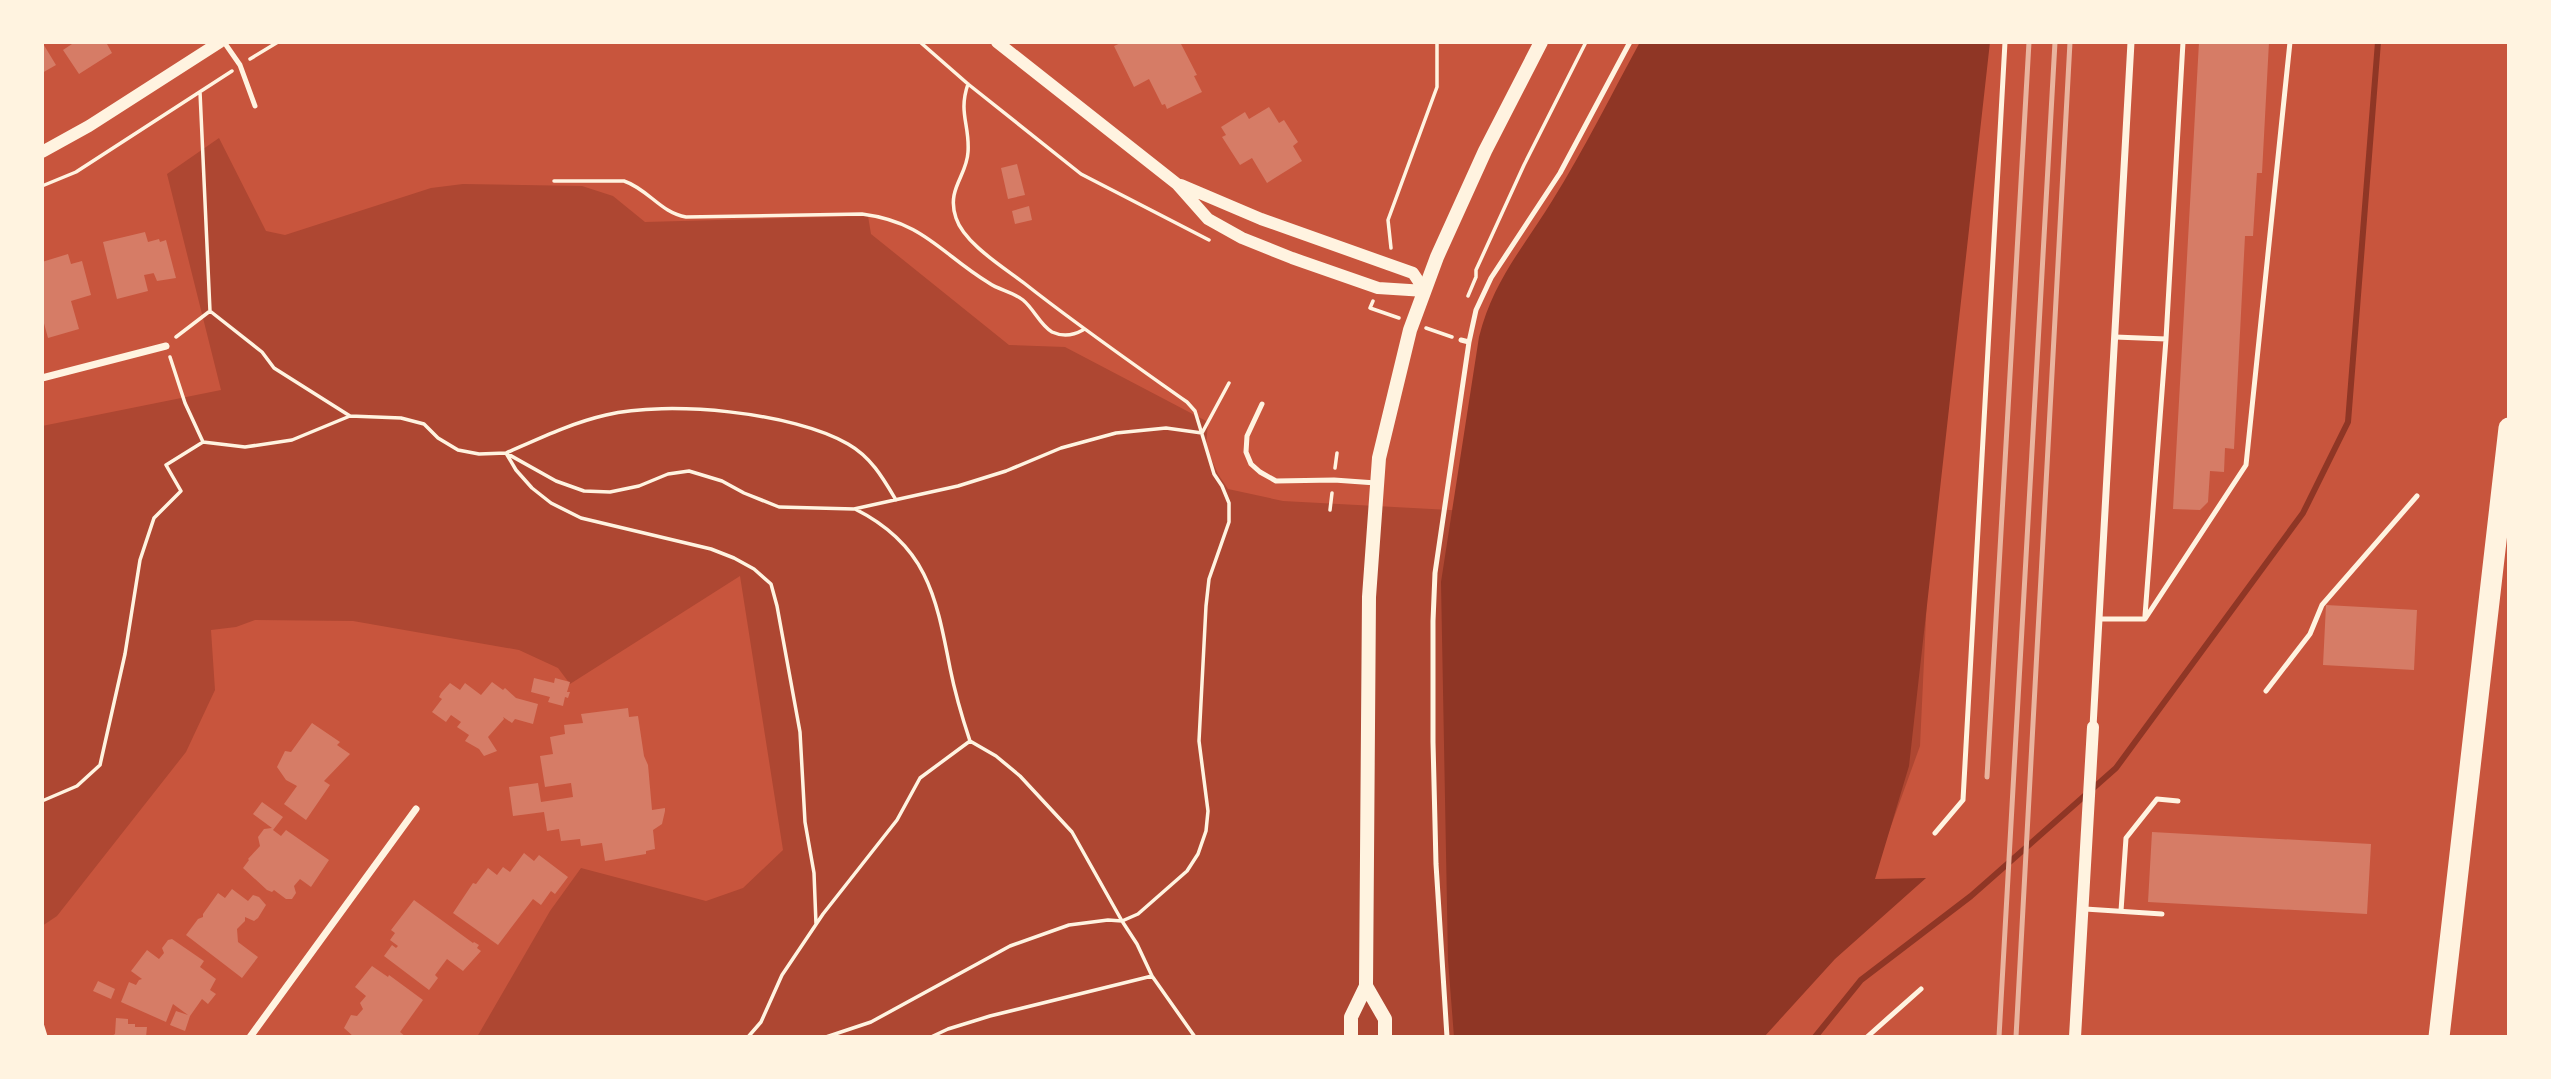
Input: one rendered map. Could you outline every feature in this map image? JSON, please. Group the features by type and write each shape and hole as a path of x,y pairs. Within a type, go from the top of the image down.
{"highway":[{"path":"2439,1037 2509,428"}],"main road":[{"path":"1351,1037 1351,1017 1366,986 1369,597 1376,483 1388,415 1410,330 1437,257 1480,161 1541,42"},
{"path":"1366,986 1385,1019 1385,1037"}],"street":[{"path":"42,152 89,126 222,42"},
{"path":"997,42 1177,184 1208,219 1242,238 1378,288 1425,291"},
{"path":"2075,1037 2131,42"},
{"path":"1177,184 1261,219 1413,273 1425,291"},
{"path":"42,379 166,346"},
{"path":"250,1037 416,809"}],"lane":[{"path":"222,42 240,65 255,106"},
{"path":"1447,1037 1436,864 1433,621 1435,573 1469,342 1476,310 1491,278 1560,173 1630,42"},
{"path":"1935,833 1963,800 2005,42"},
{"path":"2145,619 2166,340 2183,42"},
{"path":"2145,619 2246,465 2290,42"},
{"path":"2115,337 2166,340"},
{"path":"1461,340 1469,342"},
{"path":"1262,404 1247,436 1247,452 1251,464 1260,472 1276,481 1376,483"},
{"path":"2266,691 2311,634 2322,605 2417,496"},
{"path":"2099,619 2145,619"},
{"path":"2121,911 2126,838 2157,799 2178,801"},
{"path":"2082,909 2162,914"},
{"path":"1867,1037 1920,989"}],"path":[{"path":"42,186 76,172 278,42"},
{"path":"920,42 1080,173 1212,241"},
{"path":"1386,263 1391,246 1388,220 1437,88 1437,42"},
{"path":"1476,276 1476,270 1503,211 1586,42"},
{"path":"826,1037 871,1022 1010,946 1069,925 1122,921 1138,914 1187,871 1198,854 1206,831 1208,811 1199,741 1206,606 1209,579 1229,522 1229,503 1214,474 1195,411 1187,402 1083,330 976,246 956,220 953,205 955,186 968,150 962,101 968,84"},
{"path":"200,92 210,311 262,352 274,368 350,416"},
{"path":"554,181 624,181 634,184 673,215 687,217 862,214 883,216 922,233 990,284 1021,298 1052,331 1066,336 1083,330"},
{"path":"1361,300 1370,308"},
{"path":"203,442 185,402 166,346 210,311"},
{"path":"1202,433 1229,383"},
{"path":"42,801 77,786 100,765 125,653 140,560 154,518 181,491 166,465 203,442 245,447 292,440 350,416 401,418 424,424 438,438 458,450 479,454 506,453 562,429 608,415 667,408 746,415 813,428 849,444 875,465 895,500"},
{"path":"506,453 556,481 584,491 610,492 639,486 668,474 689,471 722,481 744,494 779,507 854,509 958,486 1006,471 1061,449 1116,433 1166,428 1202,433"},
{"path":"506,453 516,470 532,488 551,503 581,518 711,549 754,569 771,584 800,732 805,822 814,873 816,924"},
{"path":"854,509 877,520 900,540 919,563 933,593 944,631 950,668 970,741 996,756 1020,776 1072,832 1137,944 1152,976 1195,1037"},
{"path":"748,1037 761,1022 782,975 816,924 897,820 920,778 970,741"},
{"path":"932,1037 990,1016 1152,976"},
{"path":"42,1024 46,1037"}],"shaded area":[{"path":"1640,42 1990,42 1909,766 1875,879 1926,878 1835,959 1764,1037 1454,1037 1448,960 1441,582 1479,337 1501,282 1564,182"},
{"path":"1953,42 1920,746 1874,873 1697,1037 477,1037 550,911 581,868 706,901 743,888 783,850 740,576 570,684 558,668 519,650 353,621 255,620 236,627 211,630 215,690 186,752 57,916 42,926 42,426 221,390 167,174 219,138 266,231 285,235 431,188 463,184 582,186 613,196 645,222 868,216 871,234 1009,345 1065,347 1208,422 1206,447 1228,489 1283,501 1487,512"}],"building":[{"path":"42,42 56,65 42,73"},
{"path":"75,42 111,42 107,44 112,53 79,74 63,50"},
{"path":"1123,42 1180,42 1197,75 1194,76 1202,92 1167,109 1165,104 1162,105 1149,79 1134,87 1114,46"},
{"path":"2199,42 2269,42 2262,173 2257,173 2253,236 2245,236 2234,449 2225,448 2224,472 2210,471 2208,502 2200,510 2173,509"},
{"path":"1269,107 1279,123 1284,120 1298,142 1293,146 1302,161 1267,183 1252,158 1240,165 1222,137 1226,135 1221,127 1245,112 1249,119"},
{"path":"1017,164 1025,195 1008,199 1001,168"},
{"path":"1029,206 1032,220 1015,224 1012,211"},
{"path":"145,232 148,242 166,240 176,278 157,281 154,273 144,275 148,291 117,299 103,242"},
{"path":"68,254 71,264 82,261 91,295 71,301 79,329 48,338 42,316 42,262"},
{"path":"2326,605 2417,610 2414,670 2323,665"},
{"path":"534,678 554,683 555,678 570,682 567,692 570,692 568,698 565,697 563,706 548,702 550,697 531,692"},
{"path":"492,682 503,690 505,688 516,698 538,704 533,724 515,719 512,723 503,717 488,737 497,751 484,756 479,749 465,741 469,735 457,727 461,722 451,715 446,722 432,712 442,699 439,697 441,693 450,683 460,690 465,683 481,695"},
{"path":"628,708 629,717 638,716 644,756 648,765 652,810 665,808 662,824 653,830 655,849 646,851 646,854 605,861 602,843 581,846 580,839 561,841 559,829 547,831 544,812 513,816 509,787 538,783 541,802 573,797 571,783 545,787 540,756 553,754 550,737 565,734 564,725 583,723 581,714"},
{"path":"312,723 340,742 337,745 350,754 324,781 330,785 306,820 284,804 297,786 286,780 277,767 285,751 291,752"},
{"path":"262,802 283,817 273,830 281,836 286,830 329,860 311,887 300,879 294,886 296,893 292,899 286,899 274,890 267,890 243,868 260,846 258,837 264,829 272,828 253,814"},
{"path":"2152,832 2371,844 2367,914 2148,902"},
{"path":"524,853 534,861 539,855 568,877 555,894 551,891 541,905 533,899 498,945 453,913 473,883 476,884 488,868 497,875 503,867 510,872"},
{"path":"232,889 248,901 253,895 259,897 266,905 258,918 254,921 245,917 245,921 237,929 238,942 258,957 242,978 186,935 198,919 203,917 218,893 225,898"},
{"path":"414,900 479,945 477,948 481,951 463,971 447,959 435,975 438,978 429,990 384,956 392,945 396,948 398,946 390,940 395,933 391,930"},
{"path":"172,939 204,961 200,967 216,979 210,990 216,994 208,1004 202,999 190,1016 185,1031 170,1025 176,1011 188,1015 173,1004 166,1022 121,1002 129,982 136,985 142,979 131,971 147,950 159,959 164,953 162,948"},
{"path":"372,966 423,1000 400,1032 406,1037 354,1037 344,1028 351,1015 357,1016 363,1009 360,1003 366,996 355,987"},
{"path":"98,981 115,989 111,999 93,991"},
{"path":"116,1018 128,1019 128,1024 135,1024 135,1027 147,1027 146,1037 110,1037 115,1034"}],"waterway":[{"path":"1815,1037 1861,980 1971,896 2116,768 2303,513 2348,422 2378,42"}],"railway":[{"path":"1987,777 2029,42"},
{"path":"1999,1037 2055,42"},
{"path":"2016,1037 2070,42"}]}
